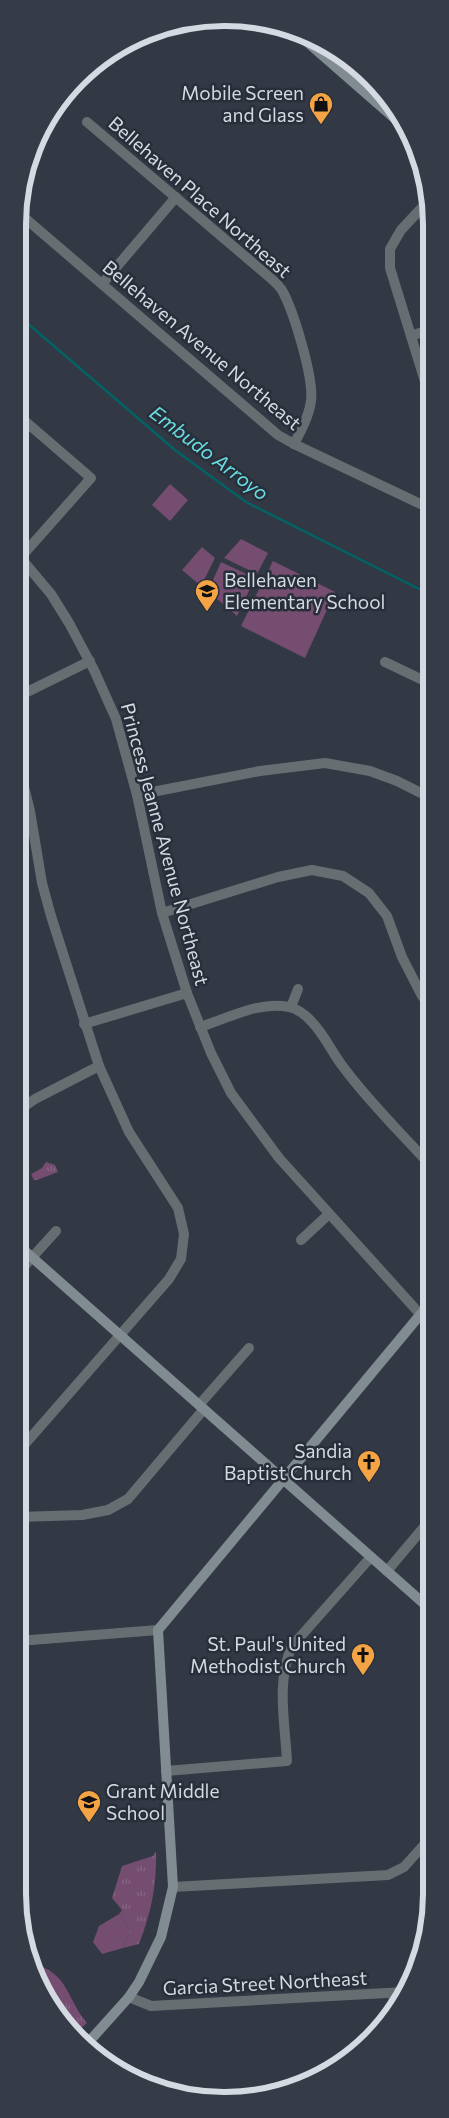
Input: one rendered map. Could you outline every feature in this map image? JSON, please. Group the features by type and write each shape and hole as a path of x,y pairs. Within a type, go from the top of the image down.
{"street":[{"path":"314,48 388,113"},
{"name":"Bellehaven Place Northeast","path":"87,122 268,275 282,290 302,347 310,384 311,400 308,415 294,444"},
{"path":"102,284 176,198"},
{"path":"422,208 401,230 390,249 390,268 423,375"},
{"name":"Bellehaven Avenue Northeast","path":"26,219 265,424 294,444 423,504"},
{"path":"411,336 423,332"},
{"path":"26,422 91,478 26,549"},
{"name":"Princess Jeanne Avenue Northeast","path":"26,563 51,594 90,661 116,719 137,795 162,913 187,993 200,1027 231,1093 279,1158 420,1314"},
{"path":"26,693 90,661"},
{"path":"385,662 423,680"},
{"path":"137,795 260,770 325,763 370,771 423,794"},
{"path":"26,795 46,899 84,1024 99,1066 129,1132 178,1208 184,1234 181,1259 169,1279 26,1443"},
{"path":"162,913 278,877 312,870 343,876 369,894 387,916 402,957 423,997"},
{"path":"291,1007 298,989"},
{"path":"84,1024 187,993"},
{"path":"200,1027 257,1008 272,1005 291,1007 309,1018 321,1032 342,1067 423,1158"},
{"path":"26,1106 99,1066"},
{"path":"301,1240 329,1214"},
{"path":"26,1264 56,1231"},
{"path":"26,1252 423,1603"},
{"path":"91,2040 130,1997 139,1982 162,1936 173,1887 158,1630 423,1311"},
{"path":"26,1517 82,1515 108,1510 128,1499 249,1348"},
{"path":"387,1571 423,1528"},
{"path":"166,1771 287,1761 283,1676 286,1660 292,1646 371,1557"},
{"path":"26,1640 158,1630"},
{"path":"173,1887 388,1875 404,1867 423,1846"},
{"path":"393,1993 393,1997"},
{"name":"Garcia Street Northeast","path":"130,1997 151,2006 396,1993"}],"green space":[{"path":"170,484 188,500 170,521 152,505"},
{"path":"241,539 268,553 257,574 224,558"},
{"path":"202,547 215,558 201,586 182,570"},
{"path":"273,561 335,592 305,658 241,626"},
{"path":"221,562 255,578 237,616 208,591"},
{"path":"46,1162 55,1165 58,1172 34,1180 31,1174 42,1168"},
{"path":"156,1851 154,1887 150,1910 139,1944 123,1948 130,1929 119,1914 122,1910 112,1898 122,1866 153,1856"},
{"path":"119,1914 130,1929 123,1948 102,1954 93,1942 99,1926"},
{"path":"40,1967 53,1973 66,1987 80,2014 87,2023 80,2029 75,2024 53,1993"}],"waterway":[{"name":"Embudo Arroyo","path":"26,322 175,450 246,502 423,591"}],"place":[{"name":"Mobile Screen and Glass","path":"321,125"},
{"name":"Bellehaven Elementary School","path":"207,612"},
{"name":"Sandia Baptist Church","path":"369,1483"},
{"name":"St. Paul's United Methodist Church","path":"363,1676"},
{"name":"Grant Middle School","path":"89,1823"}]}
